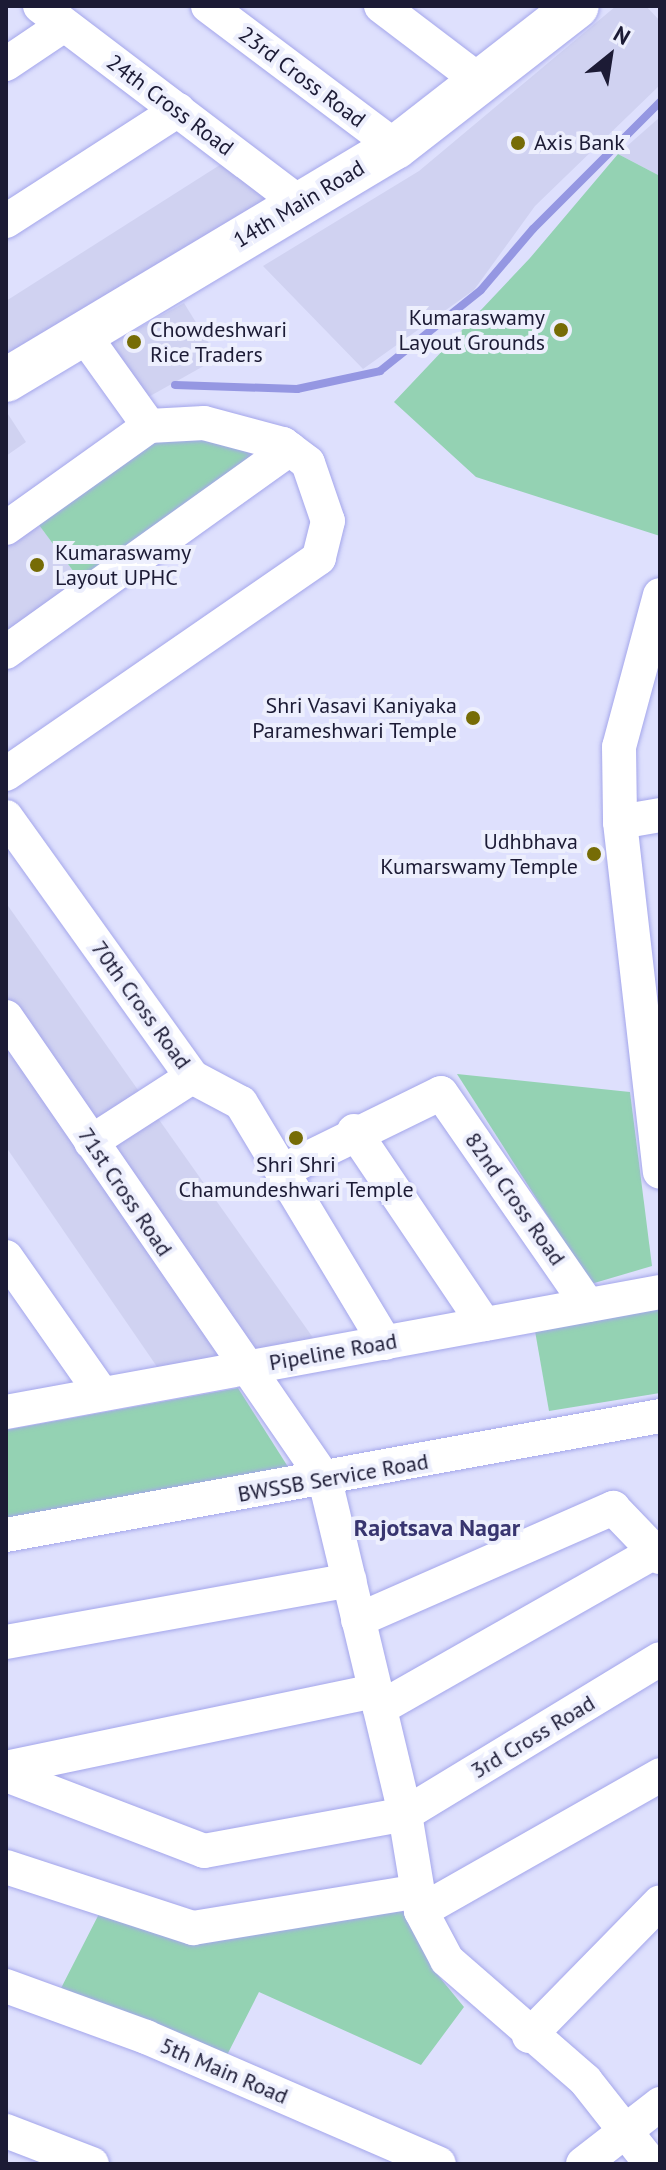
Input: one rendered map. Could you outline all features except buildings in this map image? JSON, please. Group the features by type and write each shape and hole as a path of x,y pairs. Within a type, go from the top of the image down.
{"main road":[{"name":"14th Main Road","path":"6,380 81,331 396,147 481,82 568,8"}],"street":[{"name":"23rd Cross Road","path":"208,6 396,147"},
{"path":"381,6 481,82"},
{"path":"6,64 52,15"},
{"name":"24th Cross Road","path":"52,15 300,203"},
{"path":"6,221 178,110"},
{"path":"81,331 149,426"},
{"path":"6,528 149,426 204,423 290,449 308,463 328,521 319,558 6,774"},
{"path":"6,652 290,449"},
{"path":"660,595 644,713 619,747 620,822 647,924 660,1172"},
{"path":"620,822 660,815"},
{"name":"70th Cross Road","path":"6,817 192,1077 241,1103 385,1343"},
{"name":"71st Cross Road","path":"6,1017 325,1480"},
{"path":"91,1142 192,1077"},
{"name":"82nd Cross Road","path":"354,1131 441,1093 588,1305"},
{"path":"282,1171 354,1131 484,1324"},
{"path":"6,1257 102,1394"},
{"name":"Pipeline Road","path":"6,1412 660,1292"},
{"name":"BWSSB Service Road","path":"6,1535 325,1480 660,1416"},
{"path":"325,1480 405,1814 420,1901 447,1960 529,2036 585,2080 651,2164"},
{"path":"6,1768 378,1700 658,1553 613,1508 358,1620"},
{"path":"6,1642 349,1580"},
{"name":"3rd Cross Road","path":"405,1814 660,1659"},
{"path":"6,1775 204,1851 405,1814"},
{"path":"6,1867 193,1928 420,1901 660,1775"},
{"path":"529,2036 660,1902"},
{"name":"5th Main Road","path":"6,1986 146,2037 439,2164"},
{"path":"583,2164 660,2104"},
{"path":"6,2131 92,2164"}],"shaded area":[{"path":"616,6 646,6 660,21 660,85 535,206 474,290 363,369 263,266 419,171"},
{"path":"660,117 660,176 618,154"},
{"path":"223,163 274,205 6,366 6,301"},
{"path":"184,303 218,358 143,400 104,347"},
{"path":"6,411 26,442 6,456"},
{"name":"Kumaraswamy Layout UPHC","path":"36,521 85,587 6,644 6,543"},
{"path":"6,903 321,1349 251,1357 6,1001"},
{"path":"6,1041 227,1360 162,1374 6,1147"}],"green space":[{"name":"Kumaraswamy Layout Grounds","path":"618,154 660,176 660,536 476,477 394,402 530,258"},
{"path":"201,433 277,451 85,587 36,521 154,436"},
{"path":"457,1074 630,1092 652,1266 591,1284"},
{"path":"660,1308 660,1393 549,1411 535,1331"},
{"path":"238,1388 290,1470 6,1519 6,1430"},
{"path":"101,1910 192,1935 406,1911 432,1968 464,2007 421,2065 259,1992 224,2061 57,1996"}],"waterway":[{"path":"175,385 297,389 380,371 481,290 533,229 660,102"}],"place":[{"name":"Axis Bank","path":"518,143"},
{"name":"Kumaraswamy Layout Grounds","path":"561,330"},
{"name":"Chowdeshwari Rice Traders","path":"134,342"},
{"name":"Kumaraswamy Layout UPHC","path":"37,565"},
{"name":"Shri Vasavi Kaniyaka Parameshwari Temple","path":"473,718"},
{"name":"Udhbhava Kumarswamy Temple","path":"594,854"},
{"name":"Shri Shri Chamundeshwari Temple","path":"296,1138"}],"district":[{"name":"Rajotsava Nagar","path":"437,1528"}]}
